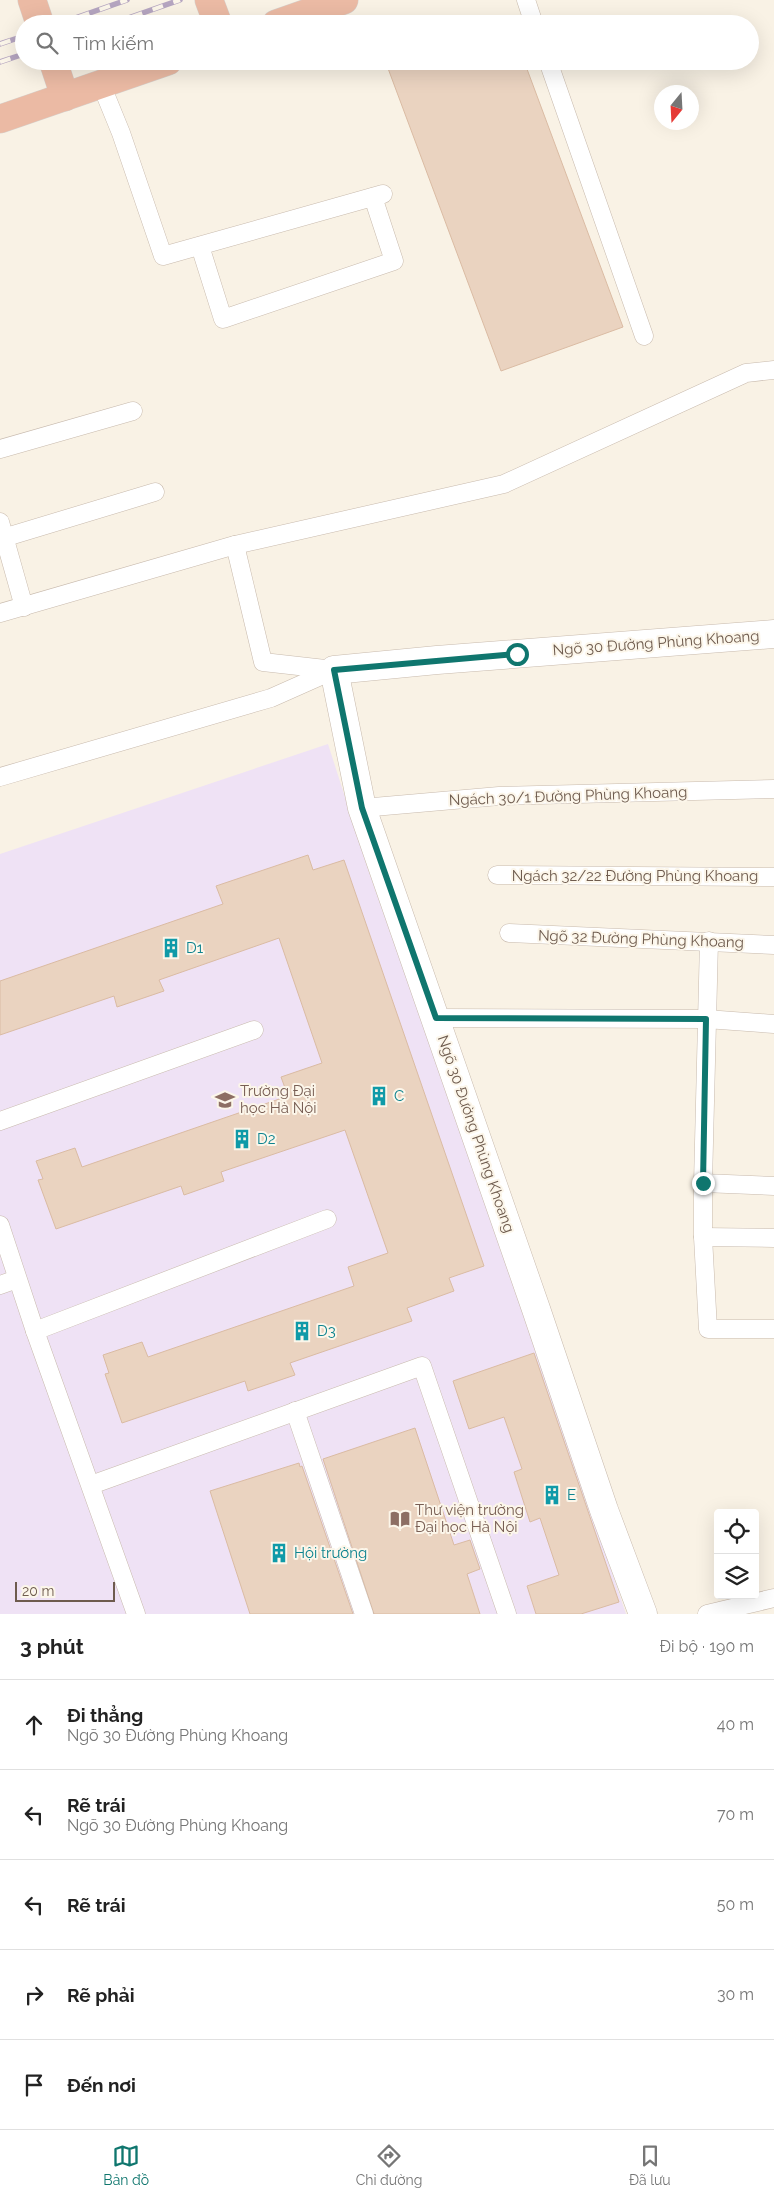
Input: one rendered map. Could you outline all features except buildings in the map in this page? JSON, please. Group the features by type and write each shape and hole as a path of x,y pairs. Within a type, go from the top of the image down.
{"highway":[{"path":"32,0 37,15"},
{"path":"208,0 214,15"},
{"path":"302,15 344,0"},
{"path":"56,70 65,97"},
{"path":"0,119 142,70"}],"street":[{"name":"Ngõ 30 Đường Phùng Khoang","path":"643,1614 604,1510 436,1018 362,808 334,670 446,659 774,634"}],"lane":[{"path":"526,0 531,15"},
{"path":"551,70 644,336"},
{"path":"101,84 121,133 163,256 378,196 394,262 223,319 200,246"},
{"path":"0,613 235,545 504,484 746,373 774,370"},
{"path":"0,449 133,411"},
{"path":"3,539 155,492"},
{"path":"0,522 3,539 24,606"},
{"path":"235,545 263,662 334,670"},
{"path":"0,777 272,698 334,670"},
{"name":"Ngách 30/1 Đường Phùng Khoang","path":"362,808 499,796 774,789"},
{"name":"Ngách 32/22 Đường Phùng Khoang","path":"496,875 774,877"},
{"name":"Ngõ 32 Đường Phùng Khoang","path":"509,933 774,945"},
{"path":"709,941 703,1183 703,1237 708,1329 774,1329"},
{"path":"436,1018 706,1019 774,1024"},
{"path":"0,1121 254,1030"},
{"path":"703,1183 774,1186"},
{"path":"35,1331 326,1219"},
{"path":"0,1225 35,1331 136,1614"},
{"path":"703,1237 774,1238"},
{"path":"0,1285 17,1279"},
{"path":"91,1485 422,1366 507,1614"},
{"path":"295,1411 364,1614"},
{"path":"707,1614 774,1598"}],"shaded area":[{"name":"Trường Đại học Hà Nội","path":"328,744 369,872 529,1327 626,1614 0,1614 0,854"}],"railway":[{"path":"84,15 127,0"},
{"path":"137,15 180,0"},
{"path":"0,44 15,39"},
{"path":"0,62 15,57"}],"place":[{"name":"D1","path":"171,948"},
{"name":"C","path":"379,1096"},
{"name":"Trường Đại học Hà Nội","path":"225,1100"},
{"name":"D2","path":"242,1139"},
{"name":"D3","path":"302,1331"},
{"name":"E","path":"552,1495"},
{"name":"Thư viện trường Đại học Hà Nội","path":"400,1519"},
{"name":"Hội trường","path":"279,1553"}],"route":[{"path":"517,654 334,670 362,808 436,1018 706,1019 703,1183"}]}
